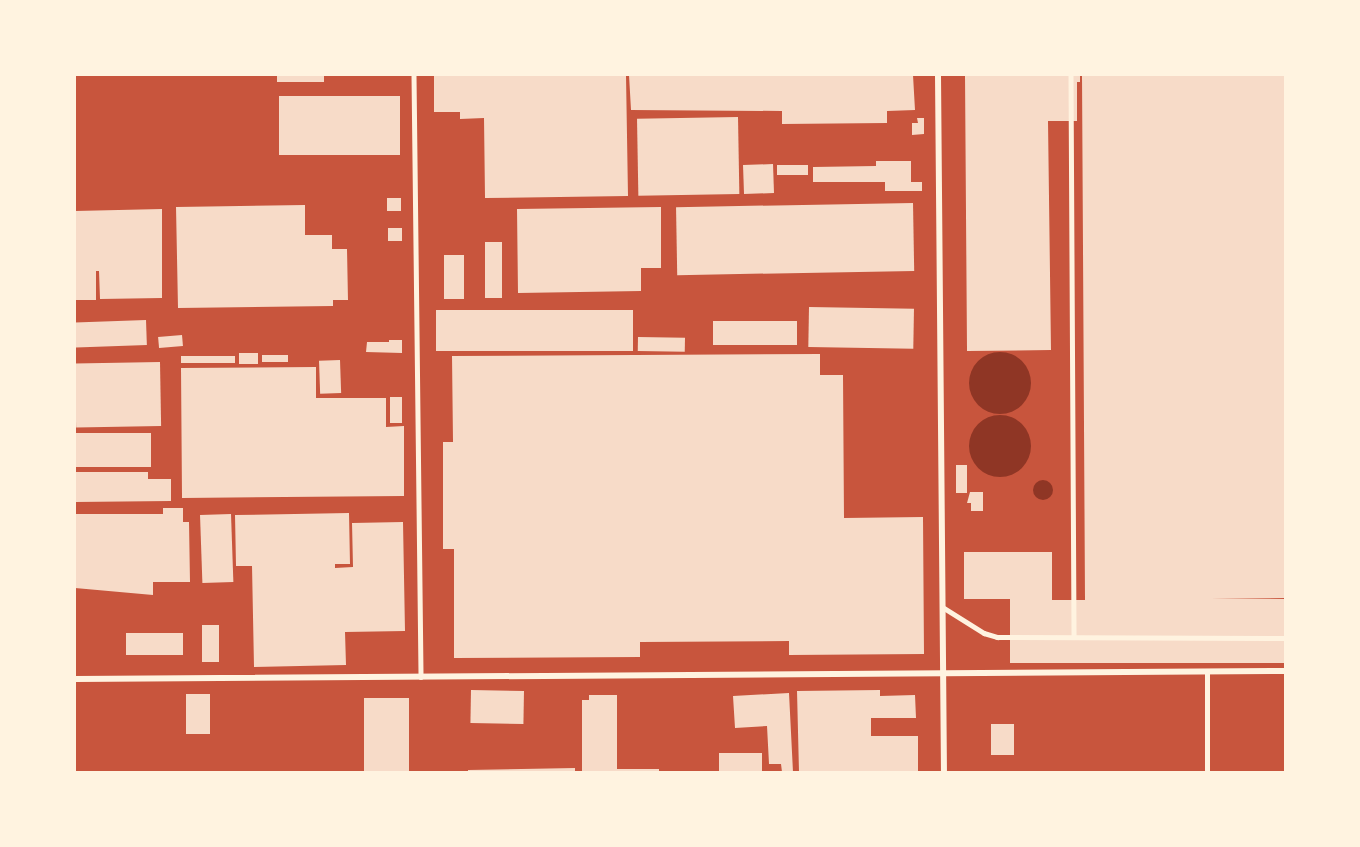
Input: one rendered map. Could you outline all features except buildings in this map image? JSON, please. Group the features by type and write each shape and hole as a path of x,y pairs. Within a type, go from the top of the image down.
{"street":[{"path":"938,75 944,772"},
{"path":"75,679 1285,671"}],"lane":[{"path":"414,75 421,677"},
{"path":"1071,75 1074,637"},
{"path":"944,608 984,633 997,637 1285,638"},
{"path":"1207,772 1208,672"}],"shaded area":[{"path":"1000,352 1012,354 1022,361 1029,371 1031,383 1029,395 1022,405 1012,412 1000,414 988,412 978,405 971,395 969,383 971,371 978,361 988,354"},
{"path":"1000,415 1012,417 1022,424 1029,434 1031,446 1029,458 1022,468 1012,475 1000,477 988,475 978,468 971,458 969,446 971,434 978,424 988,417"},
{"path":"1043,480 1050,483 1053,490 1050,497 1043,500 1036,497 1033,490 1036,483"}]}
